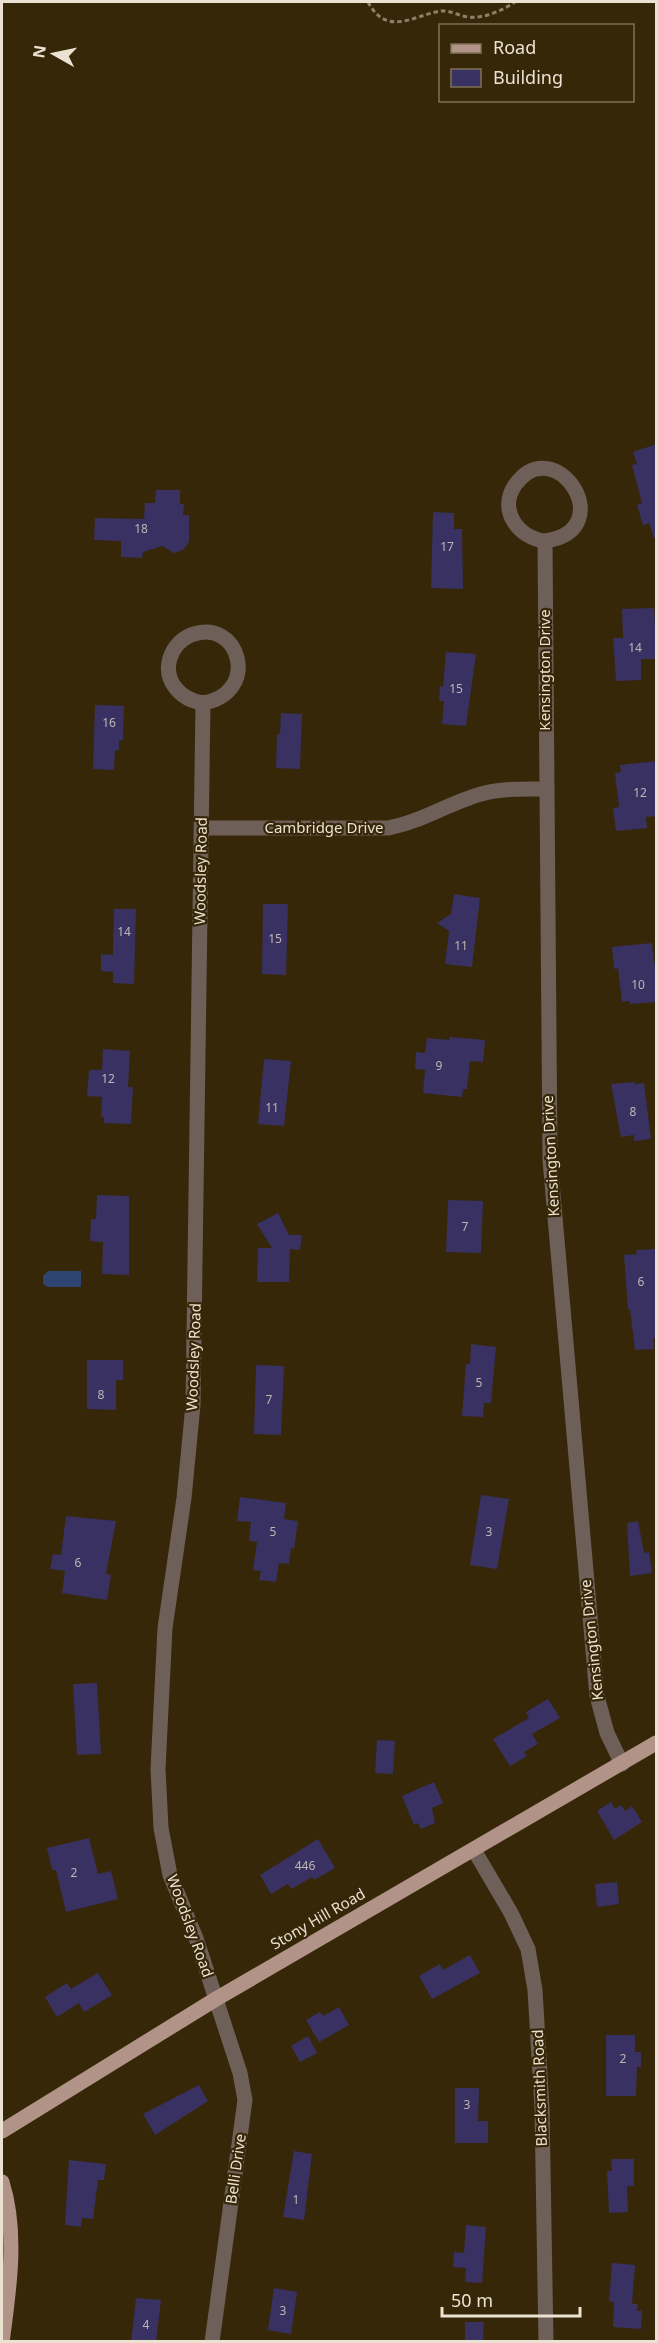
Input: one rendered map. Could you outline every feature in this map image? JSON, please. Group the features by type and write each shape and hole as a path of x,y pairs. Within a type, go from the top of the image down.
{"main road":[{"name":"Stony Hill Road","path":"2,2131 216,1999 657,1743"},
{"path":"2,2182 10,2231 7,2306 2,2342"}],"street":[{"path":"545,469 562,474 570,480 576,487 581,505 576,523 570,531 563,536 545,541 536,540 519,531 509,506 519,480 526,474 545,469"},
{"name":"Kensington Drive","path":"545,541 548,1081 551,1196 597,1696 607,1733 622,1764"},
{"path":"200,632 220,636 230,644 237,654 239,668 236,683 227,694 215,701 203,703 189,700 176,690 168,665 174,648 181,640 200,632"},
{"name":"Woodsley Road","path":"203,703 193,1405 184,1498 165,1628 158,1768 161,1828 170,1875 196,1938 216,1999"},
{"name":"Cambridge Drive","path":"202,828 388,828 408,824 482,794 507,789 546,789"},
{"name":"Blacksmith Road","path":"474,1850 528,1948 536,1990 542,2108 546,2342"},
{"name":"Belli Drive","path":"212,2342 244,2100 240,2073 216,1999"}],"path":[{"path":"368,2 375,14 397,23 443,11 470,18 490,15 515,2"}],"water":[{"path":"48,1271 81,1271 81,1287 48,1287 43,1284 43,1276"}],"building":[{"path":"657,444 657,538 654,538 649,523 643,525 637,505 642,503 632,465 637,464 633,452"},
{"path":"156,490 180,490 180,504 184,504 183,515 189,515 189,542 183,550 174,553 162,546 143,552 142,558 121,557 121,541 94,540 95,518 144,519 145,503 155,503"},
{"path":"433,512 454,513 454,529 462,529 463,589 431,588"},
{"path":"654,608 657,659 641,659 641,680 616,681 613,638 623,638 622,609"},
{"path":"446,652 476,654 466,726 442,724 444,701 439,701 440,686 443,687"},
{"path":"95,705 124,706 123,740 119,740 119,750 115,750 114,770 93,769"},
{"path":"281,713 302,714 300,769 276,768 277,734 280,734"},
{"path":"657,761 657,816 646,817 647,828 616,831 613,808 619,807 615,773 621,772 620,765"},
{"path":"454,894 480,898 472,967 445,964 449,931 437,923 451,914"},
{"path":"263,904 288,904 286,975 262,974"},
{"path":"114,909 136,909 134,984 113,983 113,972 101,971 101,954 113,955"},
{"path":"652,943 654,963 657,962 657,1002 630,1004 629,1001 622,1002 618,968 614,969 612,947"},
{"path":"450,1037 485,1040 483,1062 470,1061 467,1089 463,1089 462,1097 423,1093 425,1070 415,1069 416,1052 425,1053 427,1038 449,1040"},
{"path":"103,1049 130,1051 128,1087 133,1087 131,1124 104,1123 104,1117 101,1117 102,1097 87,1096 89,1070 102,1070"},
{"path":"264,1059 291,1061 284,1126 258,1124"},
{"path":"635,1082 635,1084 644,1083 651,1139 634,1141 634,1135 621,1137 611,1084"},
{"path":"97,1195 129,1196 129,1275 102,1274 103,1242 90,1241 91,1219 96,1219"},
{"path":"448,1200 483,1201 481,1253 446,1252"},
{"path":"278,1213 289,1235 302,1235 300,1250 290,1249 289,1282 257,1282 258,1248 272,1248 257,1224"},
{"path":"657,1249 657,1338 653,1338 654,1349 635,1350 630,1309 628,1309 624,1255 637,1254 636,1250"},
{"path":"471,1344 496,1347 491,1403 484,1403 483,1417 462,1416 466,1364 470,1364"},
{"path":"87,1360 123,1360 123,1380 116,1380 116,1410 87,1409"},
{"path":"256,1365 284,1366 281,1435 254,1434"},
{"path":"481,1495 509,1499 497,1569 470,1565"},
{"path":"240,1497 286,1503 284,1519 298,1521 294,1549 291,1548 289,1564 279,1563 276,1582 259,1580 261,1571 253,1570 257,1542 249,1541 251,1522 237,1521"},
{"path":"66,1516 116,1521 106,1574 111,1575 107,1600 62,1593 65,1571 50,1569 53,1554 61,1555"},
{"path":"638,1521 644,1553 649,1552 652,1573 630,1576 627,1523"},
{"path":"97,1683 101,1754 77,1755 73,1684"},
{"path":"548,1699 560,1718 532,1734 538,1744 524,1752 527,1756 510,1766 493,1739 529,1718 526,1712"},
{"path":"377,1740 395,1741 393,1774 375,1773"},
{"path":"434,1782 443,1803 432,1808 435,1823 421,1829 418,1823 414,1825 402,1796"},
{"path":"611,1802 615,1809 621,1805 625,1811 632,1806 642,1822 614,1840 597,1811"},
{"path":"89,1838 98,1874 111,1871 118,1899 66,1912 56,1870 52,1870 47,1848"},
{"path":"318,1839 335,1868 314,1880 312,1877 291,1889 288,1884 271,1894 260,1875"},
{"path":"617,1882 619,1904 597,1907 595,1884"},
{"path":"470,1955 480,1973 432,1999 419,1976 440,1964 443,1970"},
{"path":"98,1973 112,1995 84,2012 79,2003 57,2017 45,1997 67,1983 71,1989"},
{"path":"339,2007 349,2025 319,2042 306,2020 320,2012 323,2016"},
{"path":"606,2035 635,2035 635,2052 641,2052 641,2067 637,2067 636,2096 606,2096"},
{"path":"308,2036 317,2053 300,2062 291,2046"},
{"path":"199,2085 208,2101 155,2135 143,2114"},
{"path":"455,2088 479,2088 478,2121 488,2121 488,2143 455,2143"},
{"path":"294,2151 312,2154 304,2220 283,2217"},
{"path":"611,2159 634,2159 634,2186 627,2186 628,2212 609,2213 607,2171 612,2171"},
{"path":"69,2160 106,2164 104,2180 98,2180 93,2219 82,2218 81,2227 65,2225"},
{"path":"466,2225 486,2227 482,2283 465,2282 466,2268 453,2267 454,2252 464,2253"},
{"path":"612,2263 635,2265 632,2304 638,2304 637,2311 642,2311 641,2329 613,2327 614,2302 609,2301"},
{"path":"274,2288 297,2292 291,2334 268,2330"},
{"path":"136,2298 161,2300 156,2342 131,2342"},
{"path":"465,2322 484,2322 483,2342 465,2342"}]}
